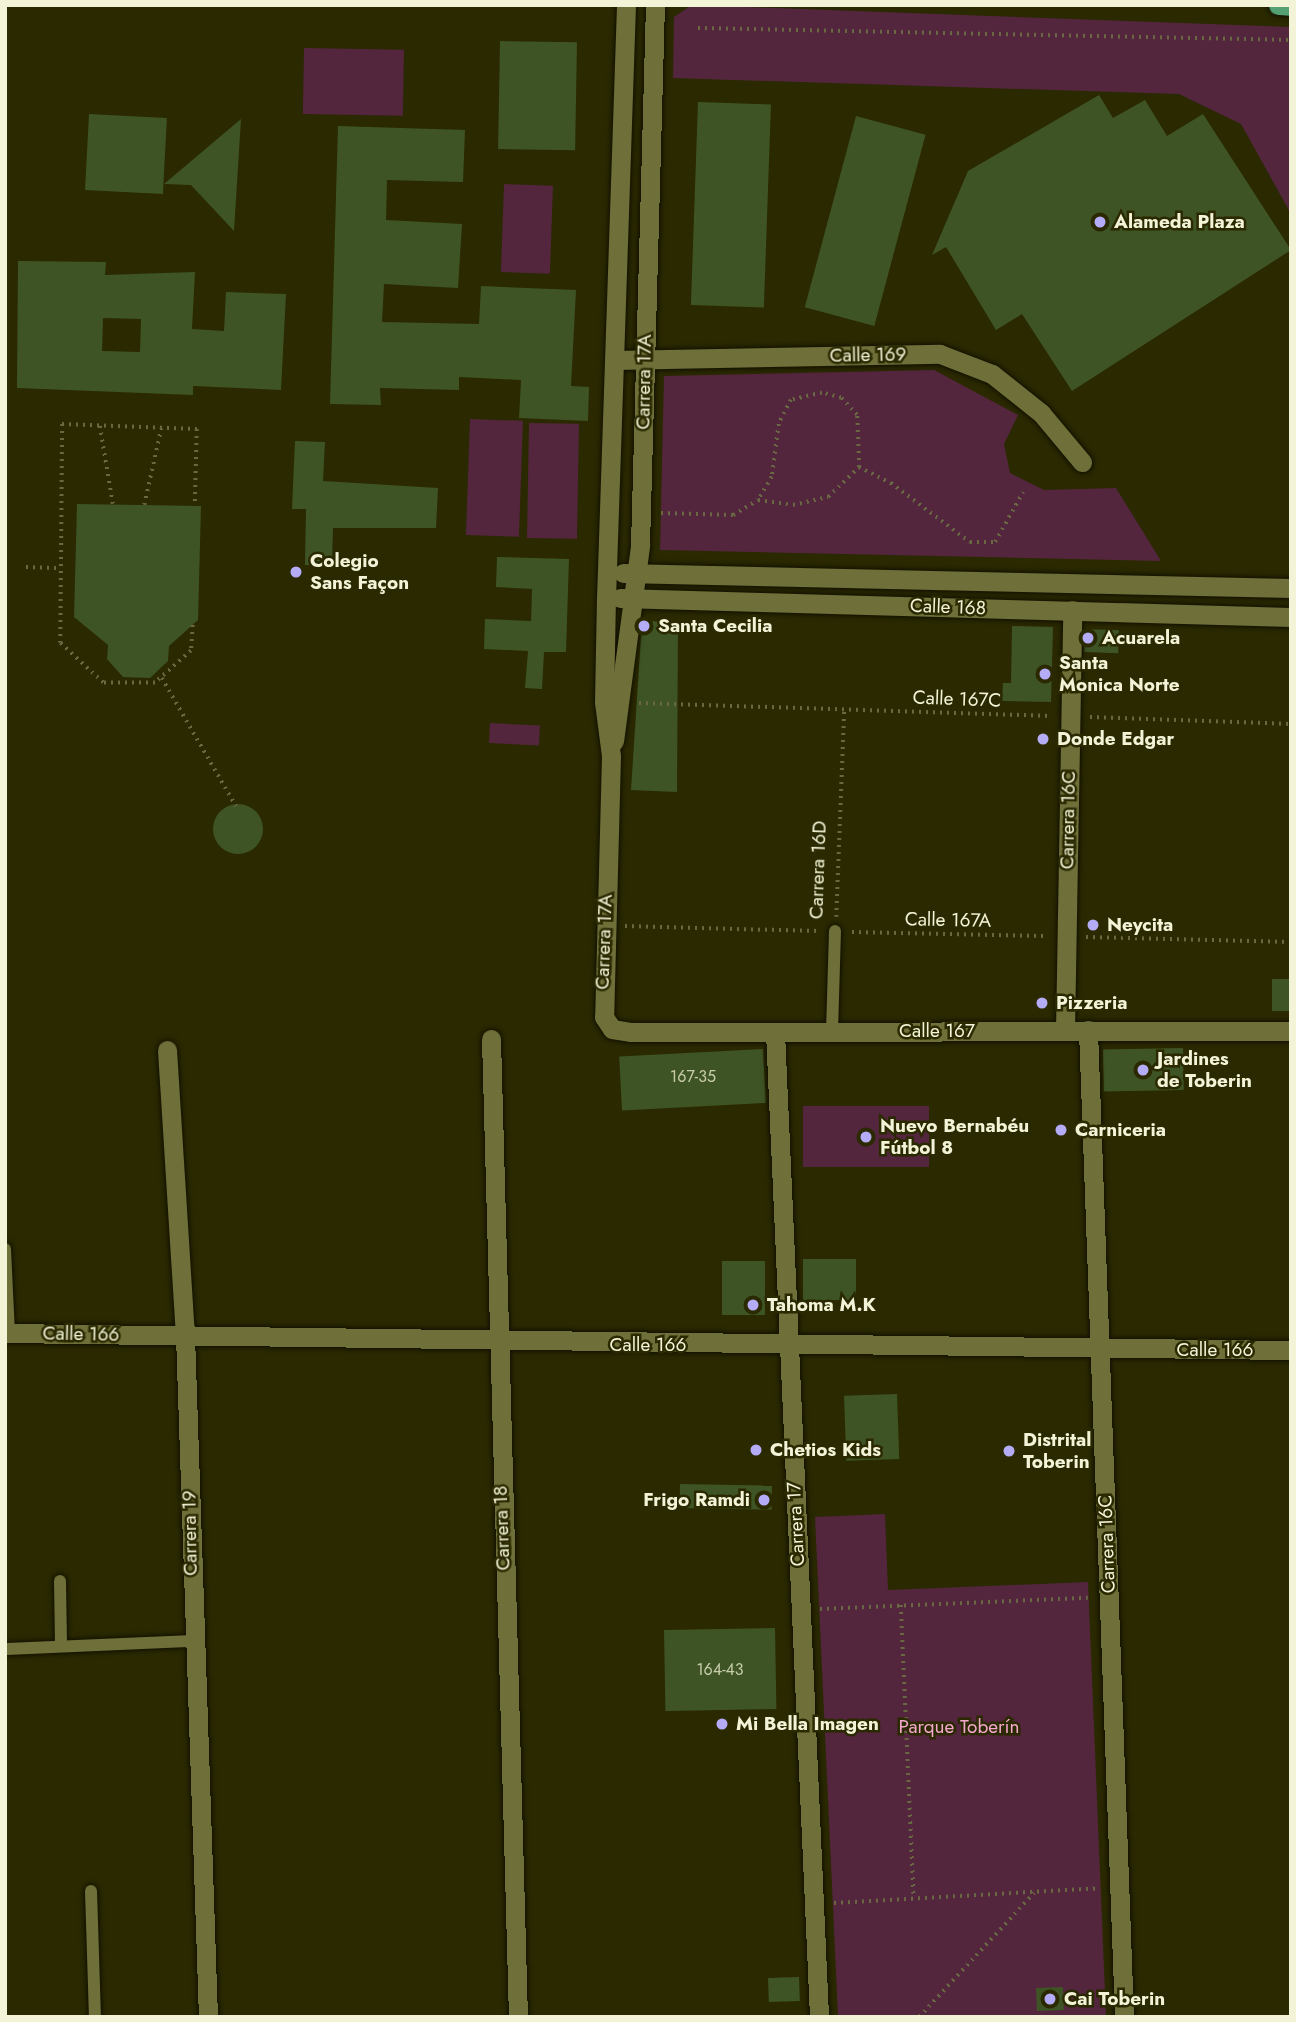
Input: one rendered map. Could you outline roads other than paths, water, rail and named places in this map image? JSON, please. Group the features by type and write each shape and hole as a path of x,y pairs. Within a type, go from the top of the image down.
{"main road":[{"path":"1278,5 1291,6"}],"street":[{"name":"Carrera 17A","path":"602,1003 611,756 604,702 606,597 626,5"},
{"name":"Carrera 17A","path":"611,756 623,702 635,573 645,360 655,5"},
{"name":"Calle 169","path":"614,360 940,354 992,374 1041,413 1082,463"},
{"name":"Calle 168","path":"607,572 1291,588"},
{"name":"Calle 168","path":"606,597 1291,617"},
{"name":"Carrera 16C","path":"1065,1030 1072,610"},
{"name":"Calle 167","path":"602,1003 612,1028 631,1032 1291,1031"},
{"name":"Carrera 16C","path":"1088,1030 1124,2017"},
{"name":"Carrera 17","path":"775,1032 819,2017"},
{"name":"Carrera 18","path":"491,1039 496,1344 518,2017"},
{"name":"Carrera 19","path":"167,1050 186,1335 193,1641 208,2017"},
{"name":"Calle 166","path":"7,1333 496,1344 1291,1350"}],"lane":[{"name":"Carrera 16D","path":"832,1031 835,931"},
{"path":"5,1249 7,1333"},
{"path":"60,1581 61,1644"},
{"path":"7,1649 61,1644 193,1641"},
{"path":"91,1891 95,2017"}],"place":[{"name":"Alameda Plaza","path":"1100,222"},
{"name":"Colegio Sans Façon","path":"296,572"},
{"name":"Santa Cecilia","path":"644,626"},
{"name":"Acuarela","path":"1088,638"},
{"name":"Santa Monica Norte","path":"1045,674"},
{"name":"Donde Edgar","path":"1043,739"},
{"name":"Neycita","path":"1093,925"},
{"name":"Pizzeria","path":"1042,1003"},
{"name":"Jardines de Toberin","path":"1143,1070"},
{"name":"Carniceria","path":"1061,1130"},
{"name":"Nuevo Bernabéu Fútbol 8","path":"866,1137"},
{"name":"Tahoma M.K","path":"753,1305"},
{"name":"Chetios Kids","path":"756,1450"},
{"name":"Distrital Toberin","path":"1009,1451"},
{"name":"Frigo Ramdi","path":"764,1500"},
{"name":"Mi Bella Imagen","path":"722,1724"},
{"name":"Cai Toberin","path":"1050,1999"}],"park label":[{"name":"Parque Toberín","path":"959,1727"}]}
